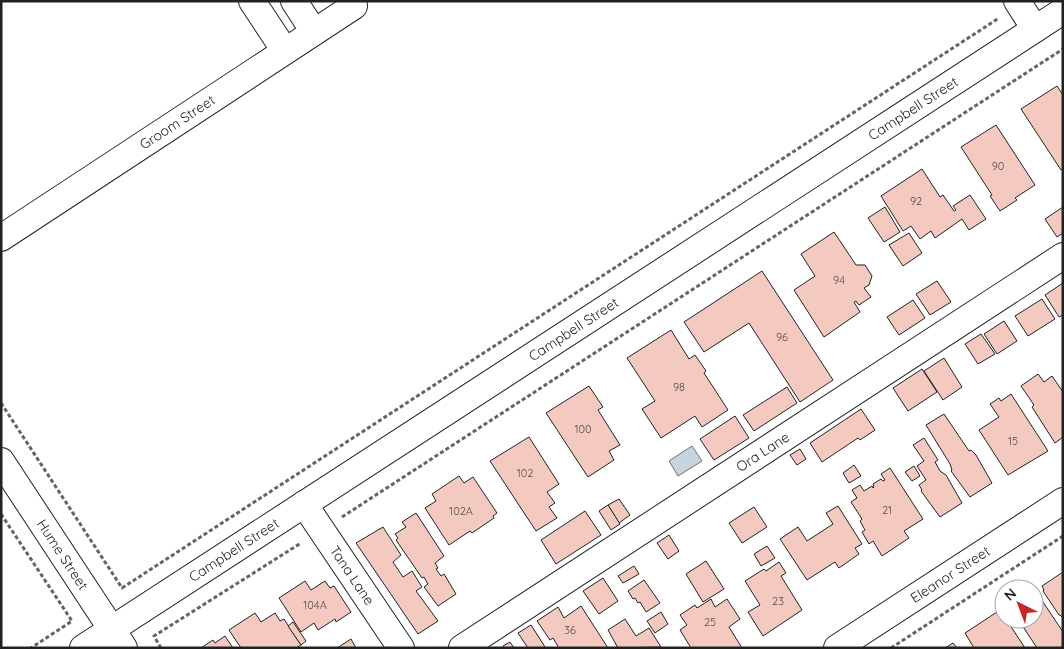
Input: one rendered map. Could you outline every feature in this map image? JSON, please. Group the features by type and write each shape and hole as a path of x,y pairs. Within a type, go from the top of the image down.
{"street":[{"path":"252,1 285,51"},
{"path":"294,1 314,32"},
{"path":"1018,3 1035,29"},
{"name":"Groom Street","path":"1,238 354,6"},
{"name":"Campbell Street","path":"83,648 118,638 304,504 1063,11"},
{"name":"Ora Lane","path":"462,648 1063,256"},
{"name":"Hume Street","path":"1,461 118,638"},
{"name":"Eleanor Street","path":"837,648 1063,501"},
{"name":"Tana Lane","path":"304,504 401,648"}],"path":[{"path":"1,403 122,588 1018,3"},
{"path":"162,648 154,636 322,530 1063,49"},
{"path":"1,514 72,621 31,648"},
{"path":"891,648 1063,536"}],"shaded area":[{"path":"692,446 702,461 678,476 669,461"}],"building":[{"path":"1057,86 1063,95 1063,169 1061,170 1021,109"},
{"path":"996,125 1035,185 1000,211 961,147"},
{"path":"922,169 940,197 943,195 954,211 956,210 953,206 970,195 986,219 969,230 962,219 935,238 931,231 920,239 911,226 903,231 881,196"},
{"path":"885,207 900,232 884,242 868,218"},
{"path":"1063,207 1063,233 1057,237 1045,219"},
{"path":"834,232 856,265 865,265 872,276 869,285 864,288 871,297 859,305 856,301 854,302 860,312 824,337 794,290 815,276 801,254"},
{"path":"909,233 922,253 903,266 889,245"},
{"path":"762,271 833,380 800,402 749,323 704,352 684,322"},
{"path":"937,281 951,302 930,315 916,294"},
{"path":"1063,283 1063,315 1059,317 1045,295"},
{"path":"1042,299 1055,319 1028,336 1015,316"},
{"path":"913,300 925,318 899,335 887,317"},
{"path":"1004,321 1017,341 997,354 984,334"},
{"path":"671,330 689,359 695,355 706,371 704,373 728,410 702,427 695,416 661,438 642,409 655,401 627,358"},
{"path":"981,334 995,354 978,364 965,344"},
{"path":"944,358 962,387 943,400 924,371"},
{"path":"922,369 937,392 908,411 893,388"},
{"path":"1038,374 1044,382 1052,376 1063,392 1063,437 1055,443 1021,386"},
{"path":"589,386 603,407 598,410 620,445 609,451 614,460 588,477 546,413"},
{"path":"787,387 797,403 754,431 743,415"},
{"path":"1011,394 1048,451 1008,475 979,430 999,417 990,404 999,398 1001,401"},
{"path":"861,409 875,430 860,440 858,438 822,462 810,443"},
{"path":"944,414 969,451 971,450 976,455 992,483 970,497 951,471 950,464 926,425"},
{"path":"735,416 749,438 714,460 700,439"},
{"path":"529,437 559,484 547,492 555,503 549,507 557,518 536,531 490,461"},
{"path":"924,438 938,460 935,462 940,471 946,475 962,503 940,517 921,491 919,485 926,480 917,466 924,461 913,445"},
{"path":"800,449 806,459 797,465 790,455"},
{"path":"854,465 861,476 849,483 843,473"},
{"path":"914,466 920,476 912,481 905,472"},
{"path":"890,468 923,519 904,531 909,538 882,556 873,541 869,544 862,532 865,530 860,521 862,519 851,502 857,498 852,490 860,485 864,491 872,486 873,488 873,484 881,479 885,480 881,474"},
{"path":"459,476 464,483 473,477 497,513 493,516 494,518 472,533 470,531 449,545 425,508 436,501 432,494"},
{"path":"619,499 630,515 619,523 608,505"},
{"path":"608,505 620,524 611,530 599,511"},
{"path":"838,506 862,544 855,548 859,554 839,568 835,562 807,580 780,539 798,527 807,541 833,524 826,513"},
{"path":"754,507 767,527 742,543 729,523"},
{"path":"585,511 601,535 556,564 541,540"},
{"path":"416,513 444,556 435,563 438,568 436,569 441,576 444,574 456,594 438,606 424,587 428,584 424,577 422,578 396,540 398,538 395,534 406,527 402,522"},
{"path":"383,527 401,555 393,562 403,577 412,571 422,587 416,591 438,621 418,634 356,543"},
{"path":"669,535 679,551 668,559 657,543"},
{"path":"767,546 775,558 761,566 754,554"},
{"path":"706,561 724,589 703,602 686,574"},
{"path":"779,562 786,573 781,576 802,610 763,636 748,612 760,605 745,581 764,569 766,571"},
{"path":"634,566 639,574 623,583 618,576"},
{"path":"1063,572 1063,618 1044,592 1044,585"},
{"path":"603,578 618,601 599,614 583,591"},
{"path":"644,580 660,603 646,612 640,602 638,603 635,598 633,599 628,591"},
{"path":"305,581 311,590 325,581 330,588 334,586 351,612 336,622 335,619 318,630 314,623 301,632 279,598"},
{"path":"711,599 715,607 727,599 740,619 729,627 742,648 691,648 680,630 687,625 680,615 695,605 697,608"},
{"path":"1044,604 1063,632 1063,646 1060,648 1037,648 1025,629 1044,629"},
{"path":"581,606 608,648 559,648 553,638 550,640 537,621 558,607 564,618"},
{"path":"661,612 668,624 655,633 647,621"},
{"path":"255,613 261,622 275,613 280,621 284,619 301,645 296,648 241,648 229,630"},
{"path":"994,614 994,629 1013,629 1025,648 974,648 965,633"},
{"path":"625,619 636,636 649,628 661,647 618,648 608,630"},
{"path":"293,622 306,641 301,645 288,626"},
{"path":"531,625 545,647 528,648 518,633"},
{"path":"225,636 233,648 201,648 213,640 215,643"},
{"path":"351,639 356,648 337,648"},
{"path":"510,642 514,648 504,648 503,646"},
{"path":"953,643 957,648 945,648"}]}
